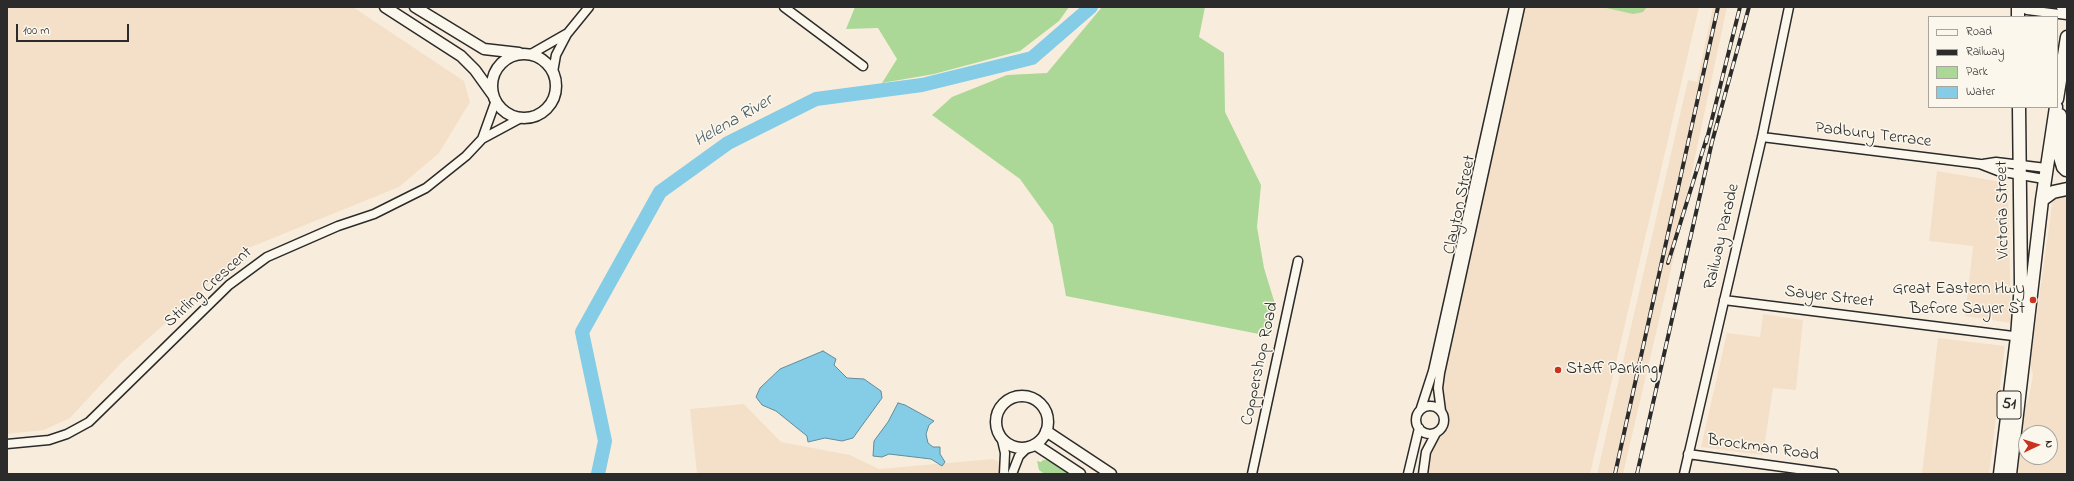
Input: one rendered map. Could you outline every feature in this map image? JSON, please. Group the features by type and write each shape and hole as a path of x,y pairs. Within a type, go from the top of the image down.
{"highway":[{"path":"2058,93 2067,36"},
{"name":"Victoria Street","path":"2019,108 2022,251 2021,337"},
{"name":"51","path":"2000,474 2056,108"},
{"path":"2057,108 2061,118 2060,157 2063,167 2066,170"},
{"path":"2042,200 2053,192 2067,189"},
{"name":"51","path":"2010,474 2021,337"}],"main road":[{"path":"385,7 462,56 475,70 495,100 506,112 521,118 534,116 548,106 556,91 553,72 545,61 530,54 484,49 415,7"},
{"path":"495,100 493,80 499,67 510,57 519,54 530,54"},
{"path":"1031,446 1046,431 1047,416 1038,402 1031,398 1015,397 1003,404 996,415 996,429 1002,440 1013,448 1031,446 1080,474"},
{"path":"1046,431 1111,474"}],"street":[{"path":"553,72 556,55 567,34 589,7"},
{"path":"784,7 863,66"},
{"name":"Clayton Street","path":"1421,408 1433,371 1514,7"},
{"name":"Clayton Street","path":"1441,411 1438,388 1440,373 1520,7"},
{"name":"Railway Parade","path":"1684,474 1762,137 1789,7"},
{"path":"2021,7 2027,10 2067,15"},
{"path":"2061,7 2067,8"},
{"path":"530,54 567,34"},
{"name":"Stirling Crescent","path":"482,139 495,100"},
{"name":"Stirling Crescent","path":"7,444 49,440 68,434 89,422 229,285 267,257 338,226 374,214 426,188 466,156 482,139 521,118"},
{"name":"Padbury Terrace","path":"1762,137 1980,164 1996,162 2020,170 2045,173"},
{"name":"Coppershop Road","path":"1252,474 1298,261"},
{"name":"Sayer Street","path":"1724,300 2021,337"},
{"path":"1408,474 1419,428 1416,418 1421,408 1430,405 1441,411 1444,422 1426,452 1423,474"},
{"path":"1419,428 1426,433 1436,434"},
{"path":"1002,440 1005,453 1004,474"},
{"path":"1012,474 1020,456 1031,446"},
{"name":"Brockman Road","path":"1688,454 1834,474"}],"shaded area":[{"path":"7,7 353,7 464,81 470,102 439,153 399,187 251,247 121,363 70,418 44,430 7,434"},
{"path":"1520,7 1699,7 1590,474 1423,474 1426,452 1444,422 1438,388"},
{"path":"1713,7 1727,7 1672,265 1623,474 1597,474 1688,80 1697,82"},
{"path":"1937,171 2008,183 2011,323 1965,316 1973,246 1929,241"},
{"path":"2067,194 2067,474 2018,474 2019,465 2058,465 2058,425 2022,425 2023,413 2029,397 2033,375 2030,364 2053,197"},
{"path":"1763,314 1803,320 1796,390 1773,388 1763,455 1701,447 1727,333 1760,337"},
{"path":"1938,338 2005,346 1989,474 1922,474"},
{"path":"744,404 781,442 850,455 879,469 993,459 1024,474 697,474 690,409"}],"green space":[{"path":"855,7 1069,7 1059,21 1020,51 934,74 882,83 897,59 878,28 846,29"},
{"path":"1102,7 1205,7 1199,37 1224,53 1225,112 1261,185 1257,227 1264,268 1275,304 1269,336 1066,296 1053,225 1020,179 932,115 952,97 1007,75 1047,73"},
{"path":"1602,7 1647,7 1643,12 1633,14"},
{"path":"1043,460 1047,460 1069,474 1043,473 1039,470 1037,461 1041,462"}],"water":[{"path":"823,351 836,359 834,365 847,378 864,379 881,391 882,398 853,438 842,441 825,438 808,442 807,436 776,411 762,405 756,397 760,388 780,369"},
{"path":"898,403 905,405 934,421 929,425 926,434 928,443 933,447 940,447 940,454 945,462 942,466 931,459 889,454 882,457 873,456 874,441 888,422"}],"waterway":[{"name":"Helena River","path":"598,474 605,441 582,332 660,192 728,143 816,99 922,85 1032,58 1091,7"}],"railway":[{"path":"1615,474 1718,7"},
{"path":"1706,143 1740,7"},
{"path":"1637,474 1712,142 1749,7"},
{"path":"1668,263 1707,137"}],"place":[{"name":"Great Eastern Hwy Before Sayer St","path":"2033,300"},
{"name":"Staff Parking","path":"1558,370"}]}
